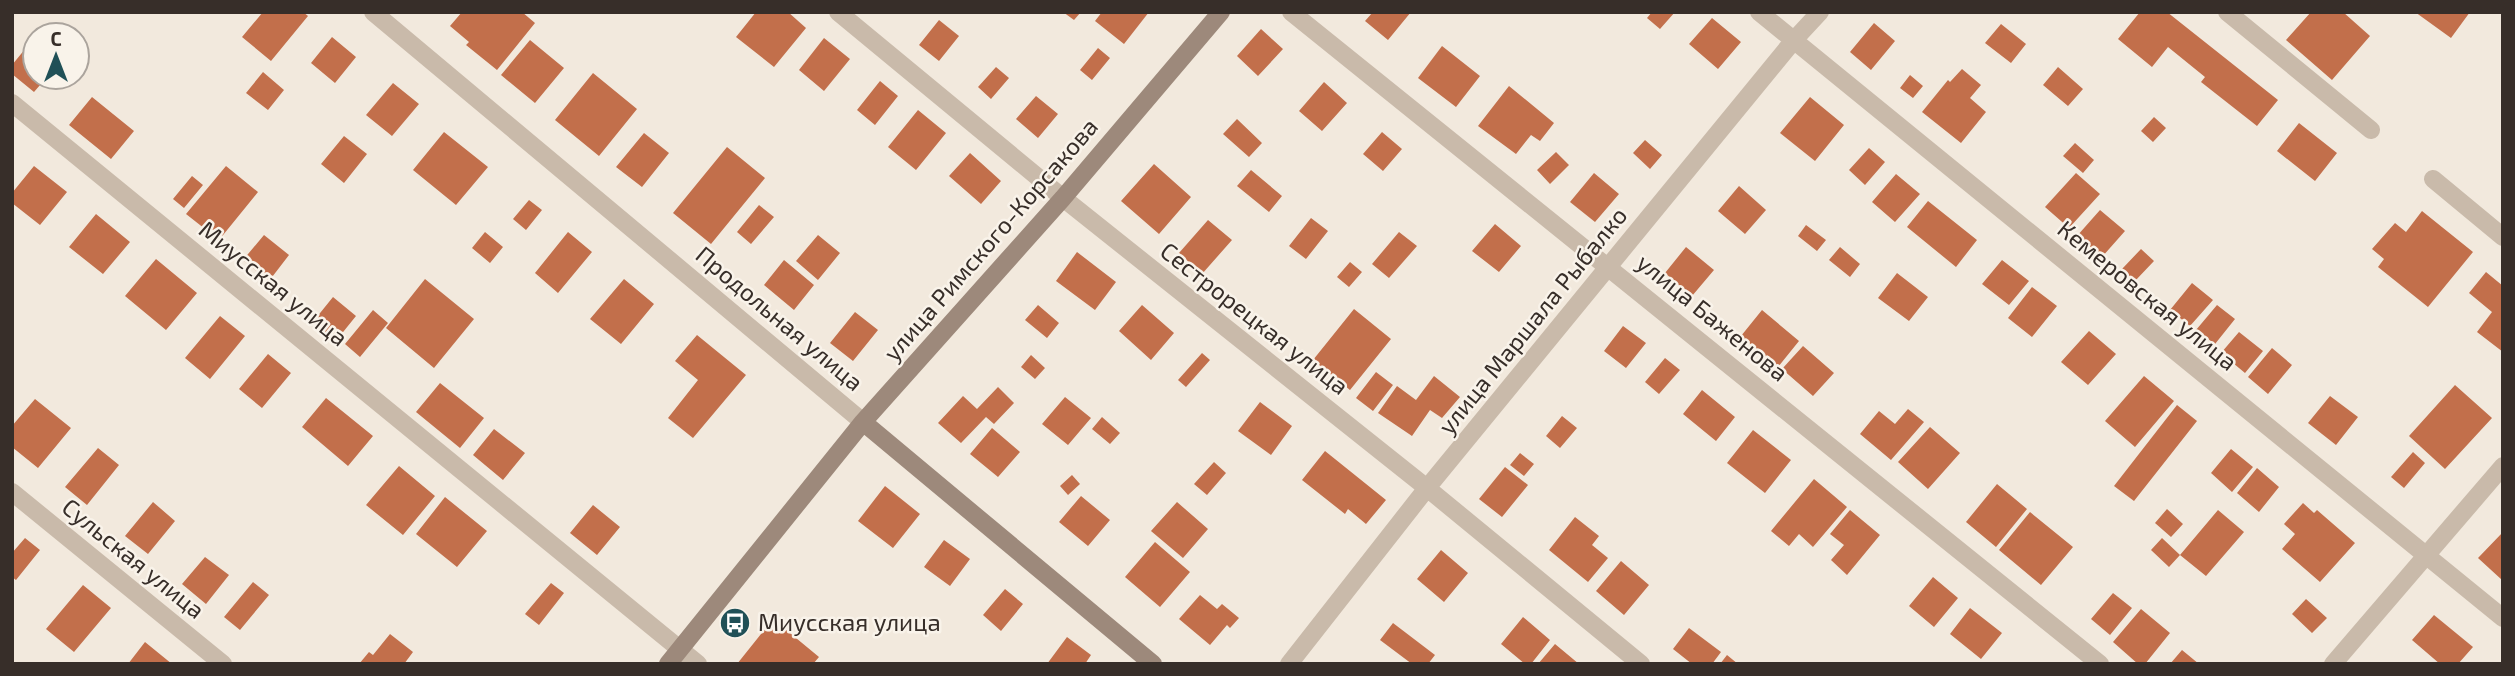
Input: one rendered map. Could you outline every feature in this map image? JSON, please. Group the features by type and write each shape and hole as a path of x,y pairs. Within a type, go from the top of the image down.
{"main road":[{"name":"улица Римского-Корсакова","path":"668,664 863,422 1063,198 1221,12"},
{"name":"Продольная улица","path":"863,422 1153,664"}],"street":[{"name":"Продольная улица","path":"373,12 863,422"},
{"name":"Сестрорецкая улица","path":"838,12 1063,198 1427,488 1640,664"},
{"name":"улица Баженова","path":"1292,12 2100,664"},
{"name":"Кемеровская улица","path":"1759,12 2503,618"},
{"name":"улица Маршала Рыбалко","path":"1289,664 1427,488 1794,40 1820,12"},
{"path":"2227,12 2371,130"},
{"name":"Миусская улица","path":"12,103 698,664"},
{"path":"2433,179 2503,237"},
{"path":"2333,664 2503,466"},
{"name":"Сульская улица","path":"12,492 223,664"}],"building":[{"path":"263,12 303,12 308,16 271,61 242,37"},
{"path":"462,12 522,12 535,23 497,70 466,45 469,42 450,26"},
{"path":"756,12 788,12 806,28 774,67 736,37"},
{"path":"1063,12 1081,12 1074,20"},
{"path":"1102,12 1149,12 1124,44 1095,21"},
{"path":"1373,12 1411,12 1388,40 1365,21"},
{"path":"1652,12 1675,12 1660,29 1647,18"},
{"path":"2140,12 2167,12 2278,100 2257,126 2201,82 2205,77 2168,47 2152,67 2118,39"},
{"path":"2311,12 2343,12 2370,36 2332,80 2286,40"},
{"path":"2415,12 2470,12 2451,38"},
{"path":"1712,18 1741,42 1718,69 1689,44"},
{"path":"939,20 959,36 939,61 919,45"},
{"path":"1874,23 1895,41 1871,70 1850,52"},
{"path":"2001,24 2026,44 2011,63 1985,43"},
{"path":"1261,29 1283,49 1258,76 1237,56"},
{"path":"332,37 356,57 335,83 311,63"},
{"path":"824,38 850,59 824,91 799,70"},
{"path":"530,40 564,68 535,103 501,75"},
{"path":"1442,46 1480,76 1456,107 1418,78"},
{"path":"1098,48 1110,58 1092,80 1080,70"},
{"path":"21,54 21,81 12,74 12,65"},
{"path":"996,67 1009,78 991,99 978,87"},
{"path":"2058,67 2083,89 2068,106 2043,85"},
{"path":"1962,69 1981,85 1970,98 1986,112 1961,143 1922,112 1948,80 1950,82"},
{"path":"263,72 284,90 268,110 246,93"},
{"path":"593,73 637,109 599,156 555,120"},
{"path":"1910,75 1923,86 1913,98 1900,88"},
{"path":"880,81 898,96 875,125 857,110"},
{"path":"1324,82 1347,103 1322,131 1299,111"},
{"path":"393,83 419,104 392,136 366,115"},
{"path":"1509,86 1554,123 1540,141 1531,135 1516,154 1478,126"},
{"path":"1036,96 1058,114 1038,138 1016,119"},
{"path":"92,97 134,131 111,159 69,125"},
{"path":"1810,97 1844,125 1815,161 1780,133"},
{"path":"918,110 946,133 916,170 888,147"},
{"path":"2154,117 2166,128 2153,142 2141,131"},
{"path":"1237,119 1262,143 1249,157 1223,134"},
{"path":"2299,123 2337,153 2315,181 2277,151"},
{"path":"444,132 488,167 456,205 413,170"},
{"path":"1382,132 1402,149 1383,171 1363,154"},
{"path":"644,133 669,153 642,187 616,167"},
{"path":"344,136 367,154 344,183 321,164"},
{"path":"1645,140 1662,155 1650,169 1633,153"},
{"path":"2075,143 2094,160 2083,173 2063,156"},
{"path":"727,147 765,178 711,244 673,213"},
{"path":"1869,148 1885,162 1865,185 1849,170"},
{"path":"1556,152 1569,165 1550,184 1537,170"},
{"path":"970,153 1001,181 981,204 949,176"},
{"path":"1154,164 1191,197 1159,234 1121,201"},
{"path":"34,166 67,192 40,225 12,203 12,193"},
{"path":"226,166 258,192 219,240 186,214"},
{"path":"1251,170 1282,196 1269,212 1237,186"},
{"path":"1594,173 1619,194 1595,222 1570,202"},
{"path":"2076,173 2100,194 2069,228 2045,207"},
{"path":"1896,174 1920,194 1895,222 1872,202"},
{"path":"192,176 203,185 184,208 173,199"},
{"path":"1739,186 1766,210 1745,234 1718,211"},
{"path":"529,200 542,210 526,230 513,219"},
{"path":"1928,201 1977,240 1956,267 1907,227"},
{"path":"759,205 774,217 751,244 737,232"},
{"path":"2100,210 2125,231 2102,257 2077,236"},
{"path":"2422,211 2473,252 2428,307 2378,267 2384,259 2372,249 2395,223 2406,232"},
{"path":"96,214 130,242 103,274 69,247"},
{"path":"1311,218 1328,231 1306,259 1289,246"},
{"path":"1208,220 1232,240 1202,274 1179,253"},
{"path":"1495,224 1521,246 1499,272 1472,251"},
{"path":"1806,225 1826,240 1817,251 1798,236"},
{"path":"485,232 503,247 490,263 472,248"},
{"path":"568,232 592,252 558,293 535,273"},
{"path":"1399,232 1417,246 1389,278 1372,264"},
{"path":"264,235 289,255 269,281 243,260"},
{"path":"818,235 840,253 818,280 796,261"},
{"path":"1686,247 1714,270 1692,296 1665,273"},
{"path":"1840,247 1860,264 1850,277 1829,260"},
{"path":"2141,249 2154,261 2135,281 2122,269"},
{"path":"1077,252 1116,282 1095,310 1056,281"},
{"path":"156,259 197,293 166,330 125,296"},
{"path":"784,260 814,285 794,310 764,285"},
{"path":"2002,260 2029,281 2009,305 1982,284"},
{"path":"1350,262 1362,272 1349,287 1337,277"},
{"path":"2486,272 2503,286 2503,352 2477,332 2492,312 2469,293"},
{"path":"1897,273 1928,297 1909,321 1878,298"},
{"path":"425,279 474,319 434,368 386,328"},
{"path":"624,279 654,304 621,344 590,319"},
{"path":"2192,283 2213,300 2190,326 2170,310"},
{"path":"2032,287 2057,306 2032,337 2008,318"},
{"path":"333,297 356,316 335,342 312,323"},
{"path":"1038,305 1059,323 1047,338 1025,320"},
{"path":"1142,305 1174,333 1151,360 1119,331"},
{"path":"2217,305 2235,319 2215,344 2196,330"},
{"path":"1354,309 1391,339 1350,390 1313,360"},
{"path":"373,310 388,323 360,357 345,344"},
{"path":"1762,310 1799,341 1778,367 1741,336"},
{"path":"855,312 878,330 853,361 830,343"},
{"path":"220,316 245,336 210,379 185,358"},
{"path":"1623,326 1646,343 1626,368 1604,351"},
{"path":"2089,331 2116,354 2088,385 2061,362"},
{"path":"2239,332 2263,351 2245,373 2221,353"},
{"path":"697,335 746,375 693,438 668,418 698,380 675,361"},
{"path":"1803,346 1834,373 1813,396 1782,369"},
{"path":"2272,348 2292,365 2268,394 2248,377"},
{"path":"1202,353 1210,360 1186,387 1178,380"},
{"path":"268,354 291,373 262,408 239,389"},
{"path":"1031,355 1045,368 1035,379 1021,367"},
{"path":"1665,358 1680,370 1659,394 1645,382"},
{"path":"1376,372 1393,385 1373,411 1356,398"},
{"path":"1434,376 1460,397 1442,418 1430,410 1412,436 1378,413 1397,386 1416,400"},
{"path":"2144,376 2174,401 2135,447 2105,421"},
{"path":"440,383 484,418 460,448 416,412"},
{"path":"2455,385 2492,418 2445,469 2409,436"},
{"path":"998,387 1014,403 994,424 986,417 961,443 938,423 963,396 977,409"},
{"path":"1702,390 1735,417 1716,441 1683,414"},
{"path":"2330,396 2358,417 2336,445 2308,423"},
{"path":"1065,397 1091,418 1068,445 1042,424"},
{"path":"326,398 373,436 348,466 302,427"},
{"path":"35,399 71,428 38,468 12,447 12,426"},
{"path":"1260,402 1292,426 1271,455 1238,431"},
{"path":"2177,405 2197,421 2134,501 2114,486"},
{"path":"1908,409 1924,422 1891,460 1860,434 1879,411 1895,424"},
{"path":"1562,416 1577,428 1560,448 1546,436"},
{"path":"1102,417 1120,433 1110,444 1092,429"},
{"path":"1930,427 1960,453 1928,489 1898,462"},
{"path":"992,428 1020,452 998,477 970,454"},
{"path":"494,429 525,453 503,480 473,455"},
{"path":"1753,430 1791,460 1765,493 1727,463"},
{"path":"98,448 119,465 87,505 65,487"},
{"path":"2231,449 2253,467 2232,492 2211,473"},
{"path":"1325,451 1386,500 1366,524 1348,509 1345,514 1302,480"},
{"path":"2413,452 2425,463 2404,488 2391,477"},
{"path":"1520,453 1534,464 1524,476 1510,465"},
{"path":"1214,462 1226,473 1207,495 1194,484"},
{"path":"399,466 435,496 403,535 366,505"},
{"path":"1505,467 1528,485 1502,517 1479,499"},
{"path":"2257,468 2279,487 2259,512 2237,493"},
{"path":"1072,475 1080,484 1068,495 1060,486"},
{"path":"1814,479 1847,507 1813,547 1799,534 1789,546 1771,531"},
{"path":"1997,484 2027,509 1996,547 1966,522"},
{"path":"885,486 920,514 893,548 858,521"},
{"path":"1081,496 1110,520 1088,546 1059,522"},
{"path":"445,497 487,531 457,567 416,534"},
{"path":"153,502 175,521 148,554 125,536"},
{"path":"1177,502 1208,529 1183,558 1151,531"},
{"path":"2303,503 2314,513 2317,510 2355,543 2320,582 2282,549 2295,534 2284,524"},
{"path":"593,505 620,527 597,555 570,533"},
{"path":"2167,509 2183,524 2171,537 2155,523"},
{"path":"1850,510 1880,535 1847,575 1831,560 1844,545 1830,534"},
{"path":"2218,510 2244,532 2206,576 2180,555"},
{"path":"2030,512 2073,547 2041,585 1999,550"},
{"path":"1575,517 1599,536 1592,545 1608,558 1588,582 1549,550"},
{"path":"2503,532 2503,578 2502,580 2478,558"},
{"path":"25,538 40,550 16,580 12,577 12,553"},
{"path":"2162,538 2180,555 2169,567 2151,550"},
{"path":"944,540 970,559 950,586 924,567"},
{"path":"1155,542 1190,572 1160,607 1125,577"},
{"path":"1441,550 1468,573 1444,602 1417,579"},
{"path":"205,557 229,575 206,604 182,584"},
{"path":"1621,561 1649,585 1624,615 1596,591"},
{"path":"1933,577 1958,598 1934,627 1909,606"},
{"path":"253,582 269,595 240,630 224,617"},
{"path":"551,583 564,593 539,625 525,614"},
{"path":"83,585 111,608 74,652 46,629"},
{"path":"1005,589 1023,604 1001,631 983,615"},
{"path":"2113,593 2132,608 2110,635 2091,619"},
{"path":"1200,595 1217,609 1222,604 1239,618 1230,628 1227,625 1210,645 1179,619"},
{"path":"2306,599 2327,618 2312,633 2292,614"},
{"path":"1970,608 2002,633 1981,659 1950,634"},
{"path":"2141,609 2170,633 2145,664 2138,664 2113,642"},
{"path":"2434,615 2473,647 2458,664 2440,664 2412,640"},
{"path":"1523,617 1550,640 1531,664 1525,664 1501,644"},
{"path":"773,619 819,657 813,664 737,664"},
{"path":"1393,623 1435,655 1428,664 1412,664 1380,640"},
{"path":"1689,628 1721,652 1712,664 1692,664 1673,649"},
{"path":"390,634 413,652 404,664 359,664 369,652 373,655"},
{"path":"1067,637 1091,655 1085,664 1047,664"},
{"path":"145,642 172,664 128,664"},
{"path":"1555,644 1579,664 1538,664"},
{"path":"2182,650 2199,664 2170,664"},
{"path":"1727,655 1738,664 1720,664"}],"place":[{"name":"Миусская улица","path":"735,623"}]}
